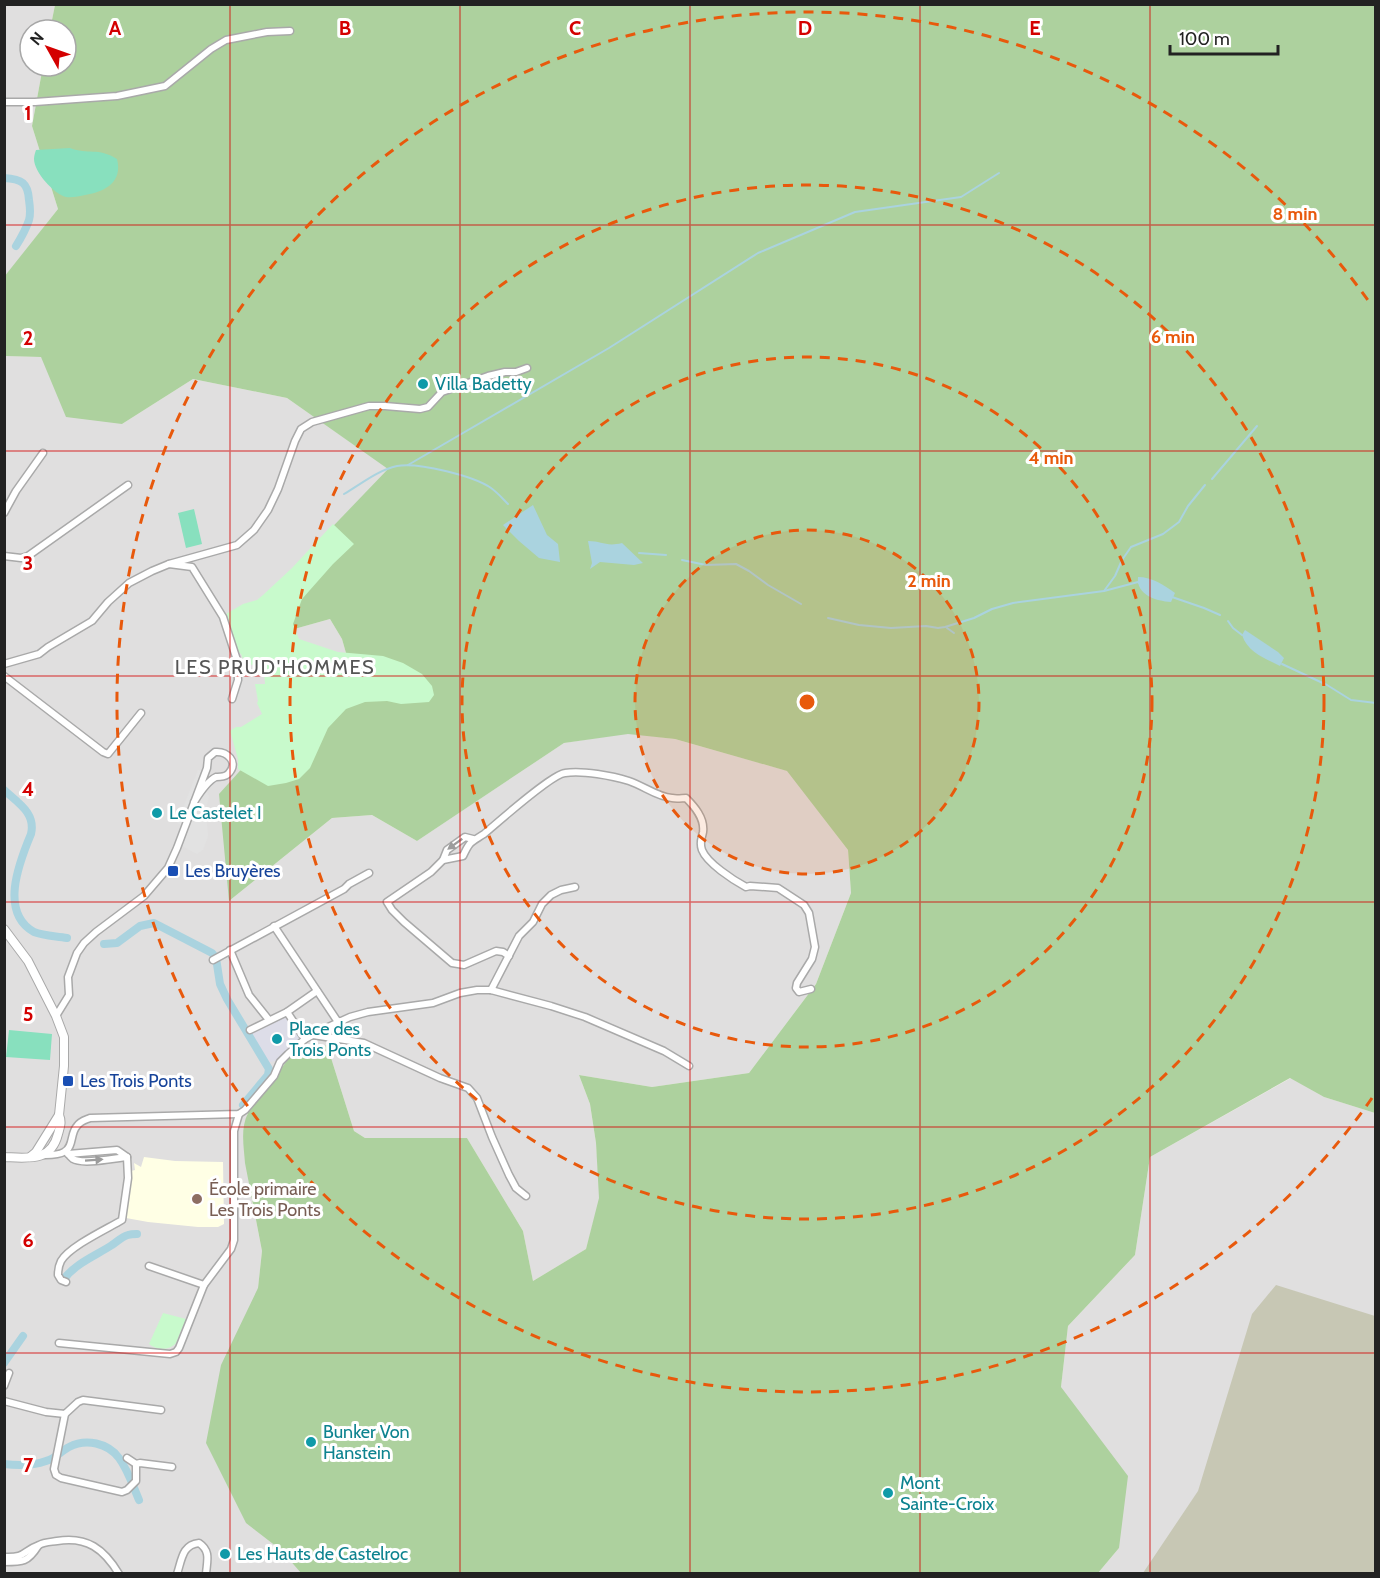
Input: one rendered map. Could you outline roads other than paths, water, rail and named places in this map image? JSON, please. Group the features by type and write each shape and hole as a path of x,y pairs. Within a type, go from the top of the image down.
{"street":[{"path":"4,102 117,96 165,86 211,49 226,40 267,32 290,31"},
{"path":"4,664 39,654 92,621 129,583 152,570 237,545 254,530 268,510 298,435 312,422 369,406 428,408 442,392 488,375 516,372 527,368"},
{"path":"4,513 16,491 43,453"},
{"path":"4,556 21,558 28,556 128,485"},
{"path":"169,564 192,567 223,617 237,660 238,680 232,699"},
{"path":"4,676 108,754 141,713"},
{"path":"56,1017 69,995 68,977 77,953 91,937 144,896 160,878 171,862 207,768 208,758 215,752 225,753 230,757 232,766 230,773 225,777 216,777 209,773 207,768"},
{"path":"443,860 463,856 473,839 484,834 563,773 616,777 671,798 686,798 696,808 702,821 703,833 700,838 705,857 746,887 778,888 805,907 809,913 815,947 812,959 796,988 799,992 811,989"},
{"path":"194,802 216,777"},
{"path":"473,839 465,837 447,850 443,860 431,872 387,902 404,922 452,963 464,965 496,951 509,956"},
{"path":"215,958 344,889 369,873"},
{"path":"491,990 519,936 533,922 542,904 561,890 575,887"},
{"path":"274,926 339,1022"},
{"path":"4,929 28,962 51,1005 64,1037 64,1066 59,1115 61,1125 57,1140 50,1152 45,1155"},
{"path":"230,950 249,995 269,1020"},
{"path":"68,1152 76,1126 90,1118 239,1113 245,1110 274,1076 280,1062 305,1039 339,1022 368,1012 433,1003 460,993 491,990 551,1006 585,1017 664,1051 689,1065"},
{"path":"250,1030 286,1012 317,991"},
{"path":"51,1005 69,995"},
{"path":"286,1012 305,1039"},
{"path":"313,1035 364,1043 440,1078 468,1088 477,1098 512,1181 516,1188 526,1196"},
{"path":"59,1343 171,1354 176,1352 204,1286 231,1249 234,1240 234,1131 239,1113"},
{"path":"30,1157 36,1152 59,1115"},
{"path":"4,1157 30,1157 112,1149 127,1157 127,1188 122,1220 67,1254 62,1260 58,1275 66,1282"},
{"path":"149,1266 204,1286"},
{"path":"4,1386 9,1373"},
{"path":"136,1464 136,1481 127,1490 118,1492 61,1478 54,1469 65,1414 83,1400 161,1410"},
{"path":"4,1401 46,1412 65,1414"},
{"path":"128,1458 136,1464 171,1467"},
{"path":"4,1560 23,1562 32,1555 39,1544 69,1539 81,1541 102,1551 111,1560 119,1574"},
{"path":"177,1574 186,1549 191,1544 200,1543 207,1551 206,1574"}],"water":[{"path":"533,505 547,535 558,544 560,562 539,558 503,525"},
{"path":"588,541 622,543 643,563 634,565 600,562 590,569 592,563"},
{"path":"1138,577 1153,580 1175,593 1171,602 1153,598 1144,593 1138,583"},
{"path":"1245,630 1284,658 1280,666 1248,646 1242,635"}],"waterway":[{"path":"408,465 609,348 758,253 855,212 961,197 999,173"},
{"path":"4,178 20,181 28,194 29,220 16,246"},
{"path":"1212,479 1257,426"},
{"path":"344,494 383,471 406,465 446,471 483,483 508,504"},
{"path":"828,618 859,625 891,628 926,626 938,628 974,618 992,609 1013,603 1104,591 1131,547 1163,534 1179,522 1188,506 1205,485"},
{"path":"639,553 666,555"},
{"path":"682,560 706,565 736,564 801,604"},
{"path":"1104,591 1139,583"},
{"path":"1172,597 1220,615"},
{"path":"1228,621 1242,635"},
{"path":"947,628 954,633"},
{"path":"1282,664 1327,685 1351,700 1376,703"},
{"path":"4,790 25,809 32,827 17,874 15,888 17,913 24,924 34,932 67,938"},
{"path":"104,944 117,943 140,926 154,923 212,953 216,958 220,984 227,999 269,1069 268,1075 243,1105"},
{"path":"64,1279 80,1264 121,1238 137,1234"},
{"path":"4,1363 23,1336"},
{"path":"4,1464 36,1464 52,1459 76,1444 96,1444 109,1449 119,1458 139,1500"}],"place":[{"name":"Villa Badetty","path":"423,384"},
{"name":"Le Castelet I","path":"157,813"},
{"name":"Les Bruyères","path":"173,871"},
{"name":"Place des Trois Ponts","path":"277,1039"},
{"name":"Les Trois Ponts","path":"68,1081"},
{"name":"École primaire Les Trois Ponts","path":"197,1199"},
{"name":"Bunker Von Hanstein","path":"311,1442"},
{"name":"Mont Sainte-Croix","path":"888,1493"},
{"name":"Les Hauts de Castelroc","path":"225,1554"}],"district":[{"name":"LES PRUD'HOMMES","path":"275,667"}]}
